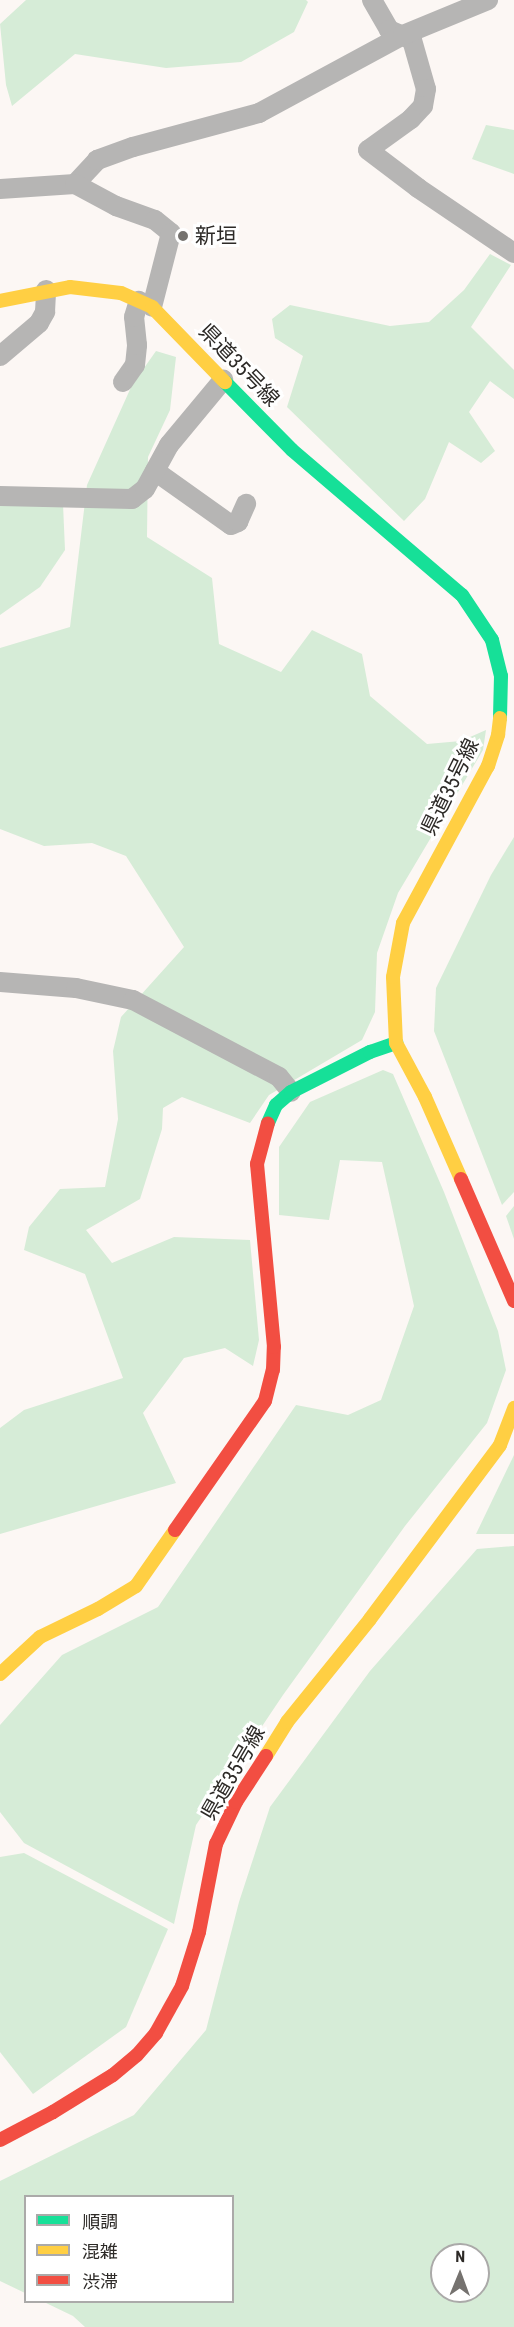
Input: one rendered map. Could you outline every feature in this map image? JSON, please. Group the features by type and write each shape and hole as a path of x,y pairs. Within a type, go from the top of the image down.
{"main road":[{"name":"県道35号線","path":"0,301 45,290 70,287 98,288 121,293 145,304 292,450 462,595 506,657 498,735 488,766 403,923 393,977 396,1044 425,1098 514,1301"},
{"path":"0,1674 40,1637 98,1609 136,1586 265,1401 273,1370 274,1347 258,1199 257,1164 266,1129 276,1105 291,1092 370,1052 396,1044"},
{"name":"県道35号線","path":"0,2140 53,2112 113,2075 137,2055 156,2033 182,1986 199,1932 216,1844 236,1802 287,1722 370,1619 500,1445 514,1408"}],"street":[{"path":"372,0 388,30 412,40 426,89 423,106 411,119 368,150 418,188 514,253"},
{"path":"75,184 97,160 133,147 259,113 403,35 488,0"},
{"path":"0,189 75,184 116,206 155,220 171,233 145,304 134,317 135,365 123,382"},
{"path":"0,356 39,323 45,312 45,290"},
{"path":"0,496 132,499 145,489 169,444 223,380"},
{"path":"155,471 231,525 238,522 246,504"},
{"path":"0,982 76,988 133,1000 279,1077 291,1092"}],"green space":[{"path":"26,0 306,0 308,2 294,32 241,62 166,68 75,54 12,106 6,85 0,24"},
{"path":"486,125 514,130 514,174 472,159"},
{"path":"490,254 511,265 471,327 514,370 514,399 490,381 469,412 495,451 481,463 449,442 425,499 404,521 287,407 303,356 275,338 272,319 290,305 390,326 429,322 464,290"},
{"path":"156,351 176,357 170,410 148,457 147,537 212,578 219,644 281,672 312,630 362,654 370,696 427,744 461,741 486,730 483,750 398,893 377,953 375,1012 362,1040 269,1095 250,1123 182,1097 163,1108 162,1129 140,1199 86,1230 112,1263 174,1237 250,1240 259,1340 253,1366 225,1348 184,1358 143,1413 176,1483 0,1534 0,1428 24,1410 123,1378 85,1274 24,1250 29,1227 60,1189 105,1187 118,1119 113,1051 121,1017 184,947 126,856 92,843 44,846 0,829 0,648 70,627 87,485 132,385"},
{"path":"0,502 63,504 65,550 40,587 0,615"},
{"path":"514,837 514,1192 502,1205 434,1031 436,988 491,875"},
{"path":"383,1070 393,1074 444,1192 498,1331 506,1370 487,1423 405,1526 283,1695 196,1825 174,1924 24,1843 0,1812 0,1725 62,1655 158,1607 296,1405 348,1415 381,1400 414,1306 382,1162 340,1160 329,1220 279,1215 279,1147 310,1102"},
{"path":"514,1206 514,1239 506,1216"},
{"path":"514,1455 514,1534 476,1534"},
{"path":"514,1546 514,2327 85,2327 73,2316 46,2303 234,2303 234,2195 24,2195 24,2293 0,2281 0,2181 134,2115 206,2030 239,1902 270,1807 370,1671 477,1549"},
{"path":"24,1853 168,1929 126,2027 33,2094 0,2052 0,1857"}],"traffic: fast":[{"path":"225,382 292,450 462,595 492,640 501,676 500,718"},
{"path":"268,1123 276,1105 291,1092 370,1052 396,1043"}],"traffic: slow":[{"path":"0,301 70,287 121,293 152,307 225,382"},
{"path":"461,1179 425,1097 396,1043 393,977 403,923 488,766 498,735 500,718"},
{"path":"266,1756 287,1722 370,1619 500,1445 514,1408"},
{"path":"0,1674 40,1637 98,1609 136,1586 175,1530"}],"traffic: jam":[{"path":"175,1530 265,1401 273,1370 274,1347 257,1164 268,1123"},
{"path":"461,1179 514,1301"},
{"path":"0,2140 53,2112 113,2075 137,2055 156,2033 182,1986 199,1932 216,1844 236,1802 266,1756"}],"place":[{"name":"新垣","path":"183,236"}]}
